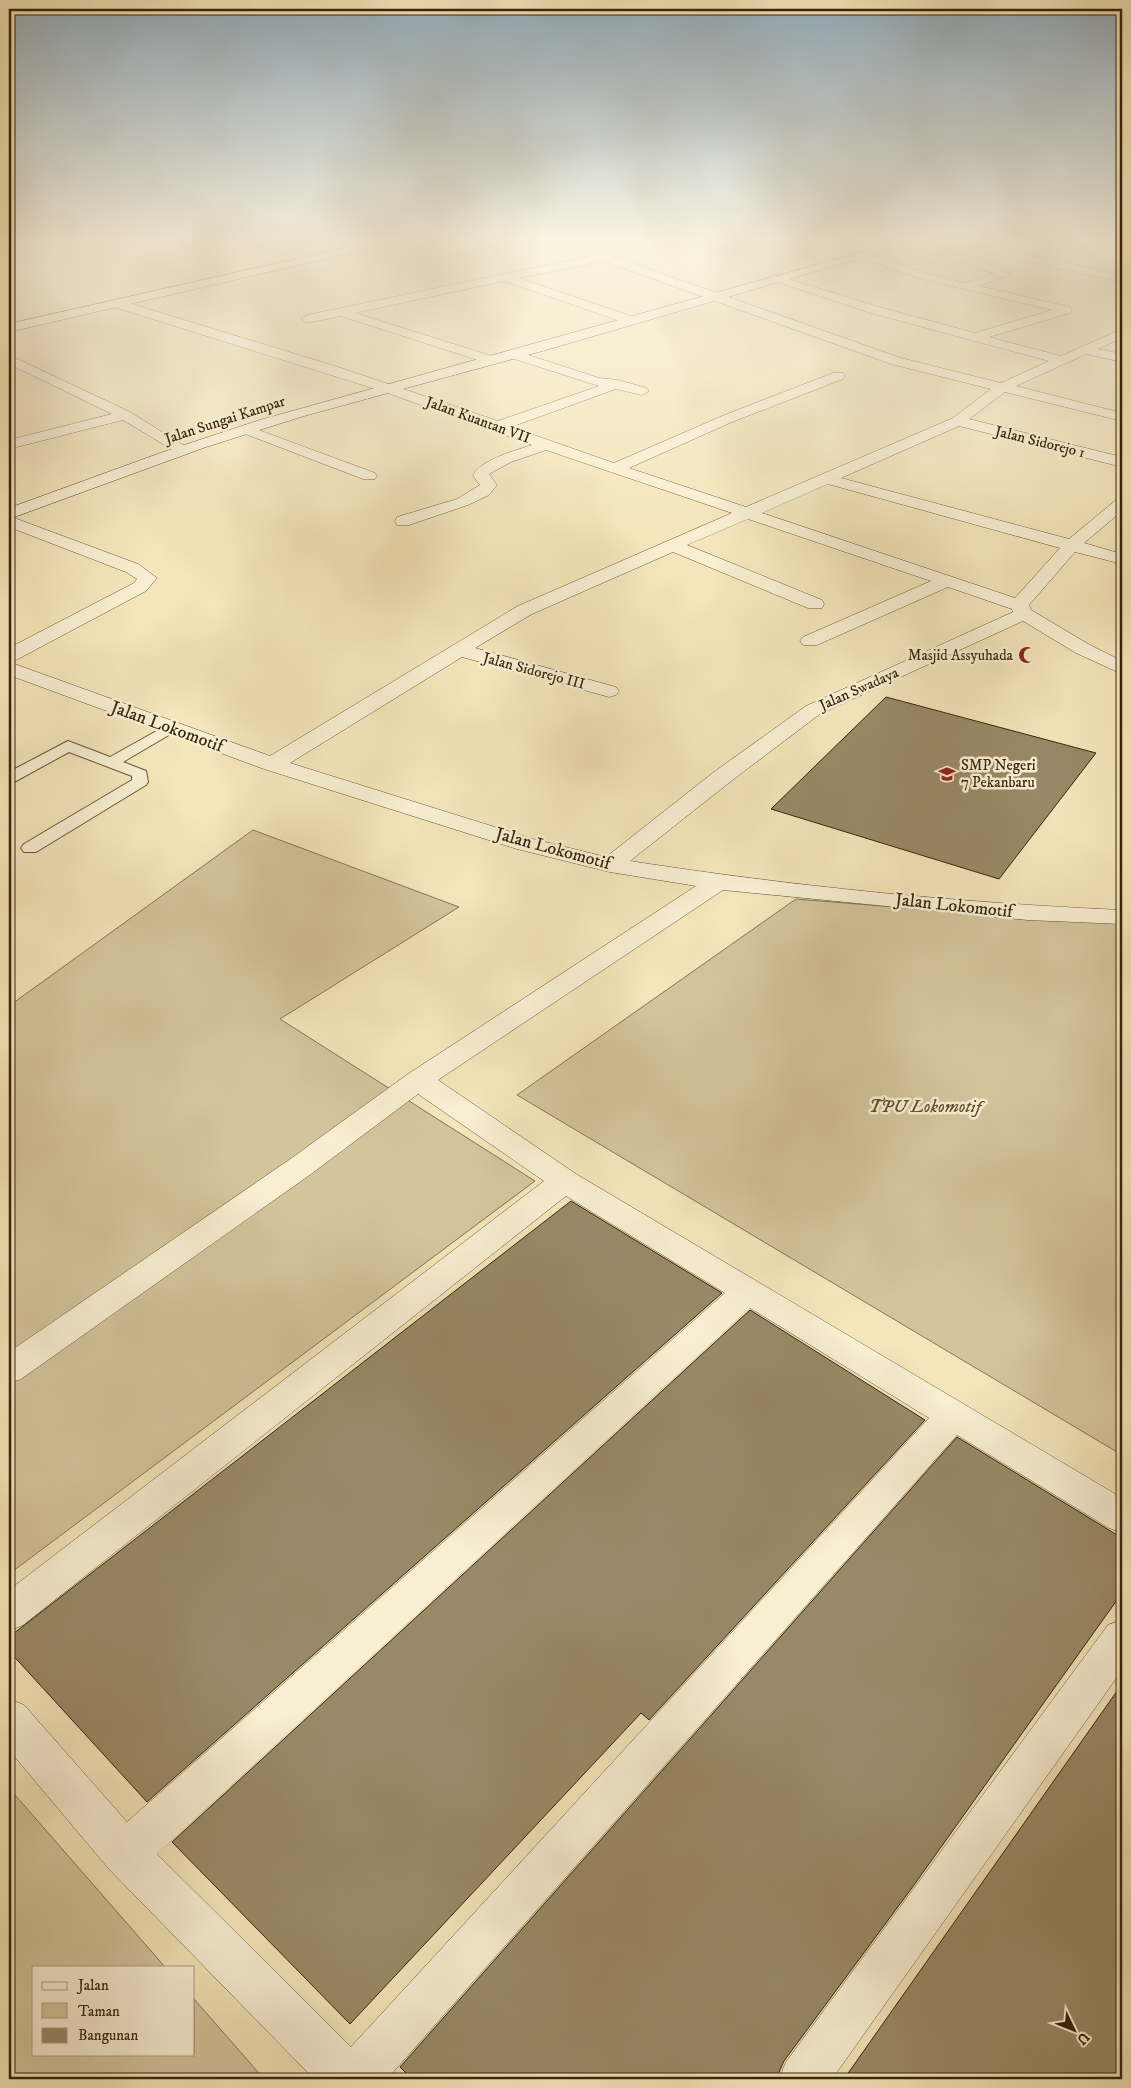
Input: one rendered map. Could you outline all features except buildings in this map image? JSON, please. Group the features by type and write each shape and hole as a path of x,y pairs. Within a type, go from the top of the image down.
{"street":[{"name":"Jalan Kuantan VII","path":"230,337 313,362 499,426 546,445 947,581 1022,609 1083,649 1122,668"},
{"path":"422,337 490,360"},
{"name":"Jalan Sungai Kampar","path":"9,514 245,429 386,387 570,337"},
{"path":"829,337 890,359 1122,417"},
{"path":"977,337 1061,360"},
{"path":"272,764 524,610 671,545 751,513 958,421 1001,388 1114,337"},
{"path":"1085,350 1122,358"},
{"path":"513,354 596,381 618,384 642,391"},
{"path":"9,359 125,415 183,450"},
{"path":"615,468 727,419 838,376"},
{"path":"499,426 618,384"},
{"path":"9,445 125,415"},
{"name":"Jalan Sidorejo 1","path":"958,421 1122,462"},
{"path":"245,429 369,476"},
{"path":"403,521 471,498 485,490 489,485 481,476 482,472 506,459 546,445"},
{"path":"828,478 1122,559"},
{"name":"Jalan Swadaya","path":"610,865 722,777 813,710 1022,609 1072,545 1122,503"},
{"path":"9,521 132,568 148,578 140,587 9,656"},
{"path":"671,545 815,604"},
{"path":"810,641 947,581"},
{"name":"Jalan Sidorejo III","path":"459,650 609,691"},
{"name":"Jalan Lokomotif","path":"9,668 169,728 272,764 525,844 610,865 718,882 1028,914 1122,917"},
{"path":"9,1370 300,1167 418,1080 718,882"},
{"path":"418,1080 565,1181 749,1290 1122,1517"},
{"path":"9,1613 565,1181"},
{"path":"126,1853 749,1290"},
{"path":"355,2079 954,1415"},
{"path":"803,2079 1122,1638"},
{"path":"9,1719 126,1853 348,2079"}],"lane":[{"path":"110,763 169,728"},
{"path":"10,778 68,746 140,774 140,782 30,848"}],"green space":[{"path":"253,830 459,907 280,1019 535,1181 9,1574 9,1006"},
{"name":"TPU Lokomotif","path":"796,899 1028,918 1122,921 1122,1455 517,1095"},
{"path":"9,1788 164,1966 32,1966 32,2056 195,2056 195,2000 264,2079 9,2079"}],"place":[{"name":"Masjid Assyuhada","path":"1027,655"},
{"name":"SMP Negeri 7 Pekanbaru","path":"947,774"}]}
